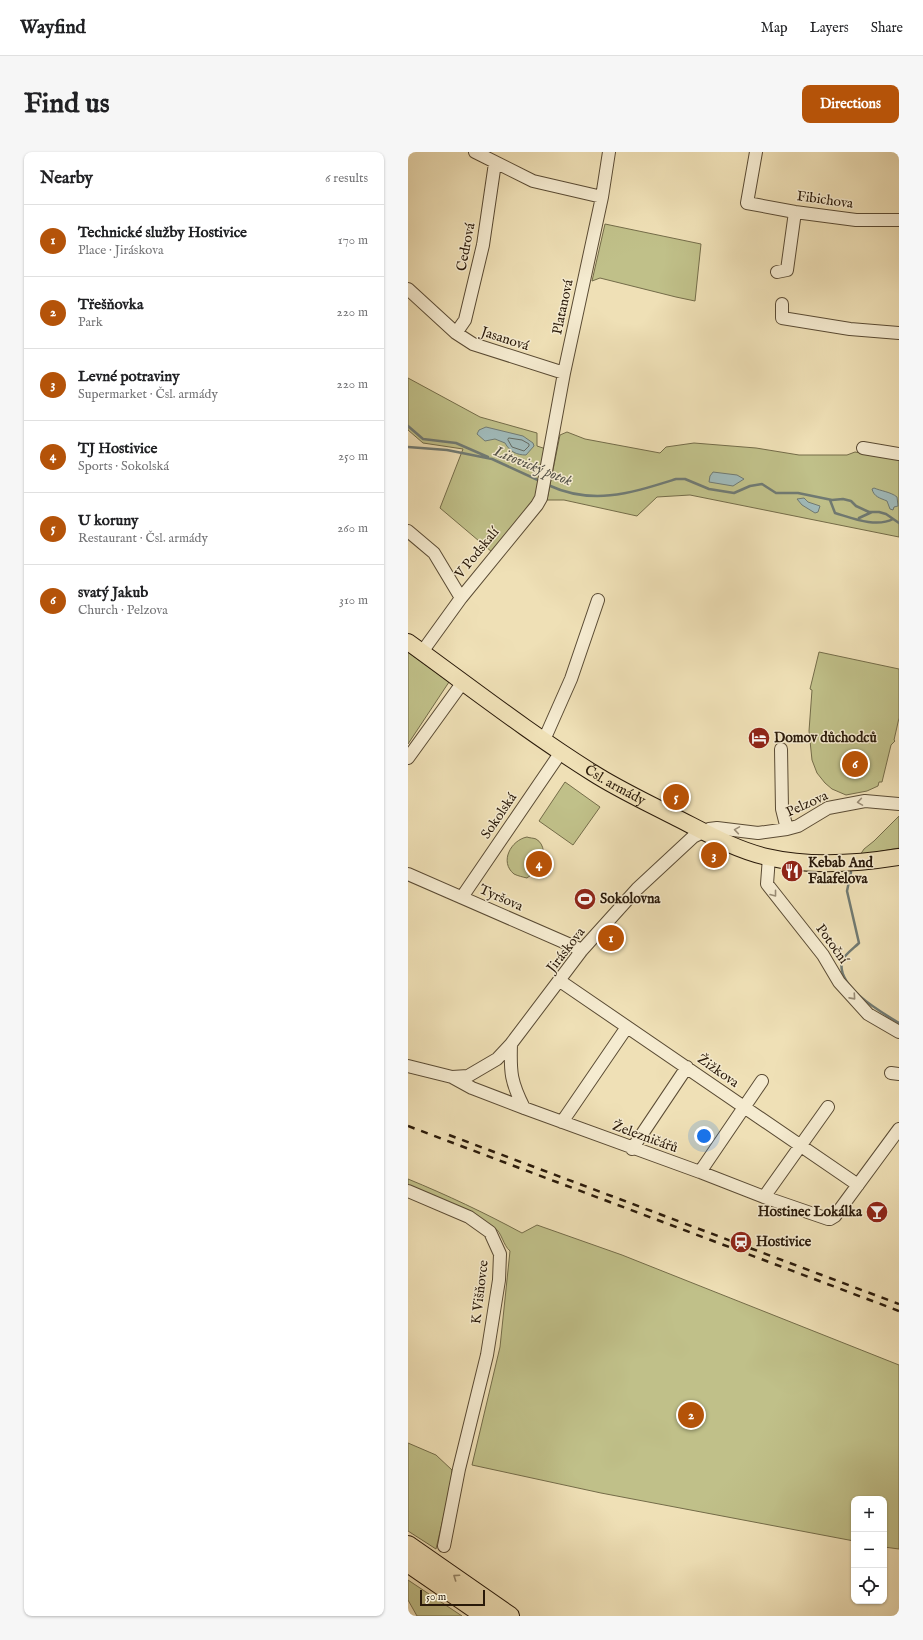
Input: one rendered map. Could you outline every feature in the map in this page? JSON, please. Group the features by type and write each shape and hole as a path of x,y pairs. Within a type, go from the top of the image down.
{"highway":[{"path":"408,1545 510,1616"},
{"path":"408,1563 485,1616"}],"main road":[{"name":"Čsl. armády","path":"408,642 561,752 615,786 738,848 768,857 791,861 835,863 867,862 899,857"}],"street":[{"path":"475,152 533,181 602,197"},
{"name":"Platanová","path":"547,470 564,373 602,197 609,152"},
{"name":"Fibichova","path":"756,152 747,203 795,212 856,220 899,220"},
{"name":"Cedrová","path":"456,333 465,320 483,245 495,163"},
{"path":"778,272 787,270 795,212"},
{"name":"Jasanová","path":"408,289 456,333 479,347 564,373"},
{"path":"782,304 782,318 850,329 899,333"},
{"path":"863,448 899,454"},
{"name":"V Podskalí","path":"422,652 461,598 537,505 542,492 547,470"},
{"path":"408,531 434,553 461,598"},
{"path":"544,740 571,679 598,600"},
{"path":"408,758 463,682"},
{"path":"781,748 782,809 788,829"},
{"name":"Sokolská","path":"462,897 561,752"},
{"name":"Pelzova","path":"703,831 709,829 726,828 758,834 798,826 828,808 865,801 899,804"},
{"name":"Jiráskova","path":"408,1066 452,1077 468,1076 497,1059 511,1044 582,950 637,890 693,837 703,831"},
{"name":"Potoční","path":"768,857 766,884 823,955 839,982 868,1014 899,1032"},
{"name":"Tyršova","path":"408,874 582,950"},
{"name":"Žižkova","path":"560,981 858,1185"},
{"path":"562,1122 627,1027"},
{"path":"511,1044 510,1070 514,1089 524,1108"},
{"path":"632,1148 687,1067"},
{"name":"Železničářů","path":"452,1077 472,1088 524,1108 824,1218 830,1219 835,1216 858,1185"},
{"path":"700,1172 762,1081"},
{"path":"764,1197 828,1107"},
{"path":"858,1185 897,1136"},
{"name":"K Višňovce","path":"408,1191 469,1217 490,1232 500,1250 499,1280 487,1354 460,1469 444,1546"}],"green space":[{"path":"605,224 701,244 695,301 600,278 592,281"},
{"path":"408,378 480,417 537,433 537,446 546,449 535,499 492,552 440,508 463,449 423,443 408,430"},
{"path":"567,432 585,439 660,453 666,447 694,443 756,448 799,455 847,455 855,452 899,459 899,537 690,495 657,497 637,516 564,500 547,500 560,435"},
{"path":"408,652 449,682 408,744"},
{"path":"819,652 899,669 899,718 895,741 891,745 882,782 879,782 878,786 867,791 846,795 832,789 817,773 812,760 809,731 812,690 810,689"},
{"path":"565,782 600,807 573,845 539,821"},
{"path":"899,816 899,848 860,855 864,849"},
{"path":"527,837 539,841 543,847 544,855 540,867 527,878 514,874 507,864 507,858 516,842"},
{"path":"408,1179 466,1204 522,1233 537,1225 622,1255 899,1365 899,1549 887,1547 887,1496 851,1496 851,1540 601,1493 472,1465 500,1347 510,1251 497,1230 485,1221 453,1205 408,1188"},
{"path":"408,1443 436,1455 452,1470 450,1489 436,1549 408,1531"},
{"path":"408,1580 462,1616 417,1616 408,1600"}],"water":[{"path":"486,427 523,436 533,443 534,446 526,455 517,454 511,451 505,443 495,439 485,441 477,434 479,430"},
{"path":"713,472 737,475 744,479 733,486 709,482 710,476"},
{"path":"874,488 895,495 897,497 898,506 894,507 893,510 890,509 887,501 874,494 872,489"},
{"path":"804,498 808,502 820,506 818,512 815,513 802,505 797,499"}],"waterway":[{"path":"408,426 423,439 456,443 488,457"},
{"name":"Litovický potok","path":"408,447 447,450 492,459 540,481"},
{"name":"Litovický potok","path":"548,485 581,495 596,496 628,493 676,479 685,479 709,489 734,493 750,486 762,484 776,493 798,493 832,500 843,499 851,501 856,506 869,512 886,514 899,523"},
{"path":"830,500 835,513 864,521 879,523 893,519"},
{"path":"859,518 872,512"},
{"path":"851,872 847,891 859,943 843,959 842,971 846,980 862,998 899,1023"}],"railway":[{"path":"408,1126 899,1311"},
{"path":"449,1135 899,1304"}],"place":[{"name":"Domov důchodců","path":"759,738"},
{"name":"svatý Jakub","path":"855,764"},
{"name":"U koruny","path":"676,797"},
{"name":"Levné potraviny","path":"714,855"},
{"name":"TJ Hostivice","path":"539,864"},
{"name":"Kebab And Falafelova","path":"792,871"},
{"name":"Sokolovna","path":"585,899"},
{"name":"Technické služby Hostivice","path":"611,938"},
{"name":"Hostinec Lokálka","path":"877,1212"},
{"name":"Hostivice","path":"741,1242"},
{"name":"Třešňovka","path":"691,1415"}]}
